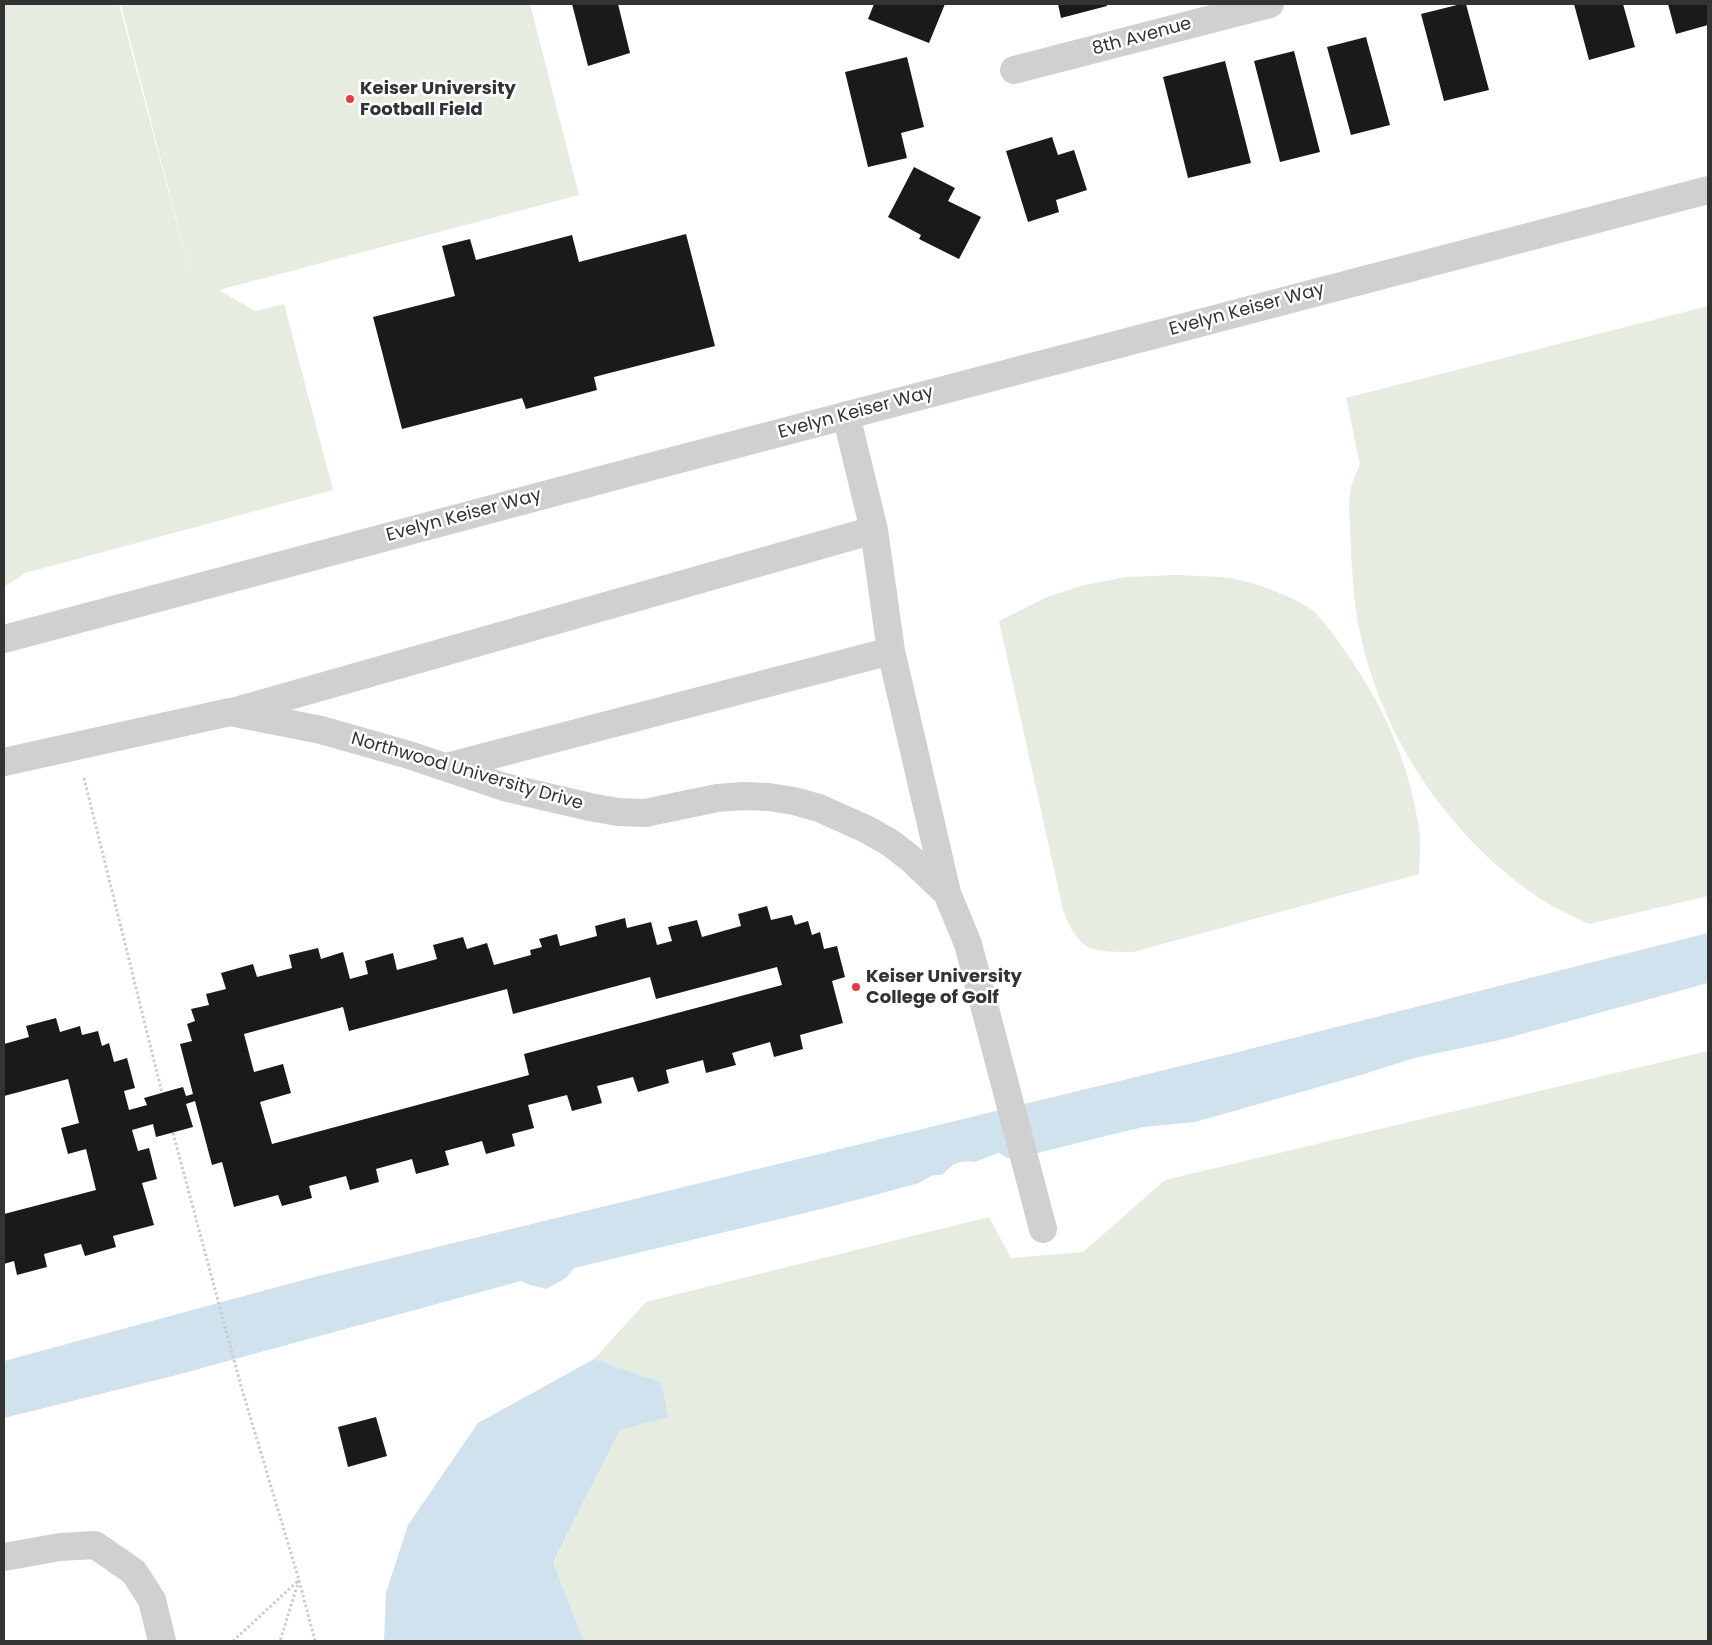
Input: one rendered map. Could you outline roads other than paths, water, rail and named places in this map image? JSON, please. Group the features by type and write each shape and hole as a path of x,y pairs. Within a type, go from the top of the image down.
{"street":[{"name":"8th Avenue","path":"1014,70 1270,4"},
{"name":"Evelyn Keiser Way","path":"4,639 846,415 1708,190"},
{"path":"846,415 874,530 891,651 948,892"},
{"path":"230,712 874,530"},
{"path":"446,767 891,651"},
{"name":"Northwood University Drive","path":"4,762 230,712 321,730 409,755 504,786 590,807 618,812 645,813 717,798 769,797 819,808 866,829 889,842 948,892 968,944 1043,1229"},
{"path":"4,1557 60,1547 95,1545 134,1572 152,1600 162,1641"}],"water":[{"path":"1708,933 1708,983 1500,1040 1414,1058 1195,1122 1144,1127 1112,1134 1095,1133 1080,1121 975,1162 956,1163 942,1175 933,1175 919,1183 830,1207 574,1268 566,1278 546,1289 521,1281 173,1376 4,1418 4,1361 318,1276 1226,1055"},
{"path":"594,1359 661,1382 668,1417 620,1430 553,1563 584,1641 384,1641 386,1593 408,1525 478,1423"}],"waterway":[{"path":"1013,1139 1133,1109"}],"place":[{"name":"Keiser University Football Field","path":"350,99"},
{"name":"Keiser University College of Golf","path":"856,987"}]}
